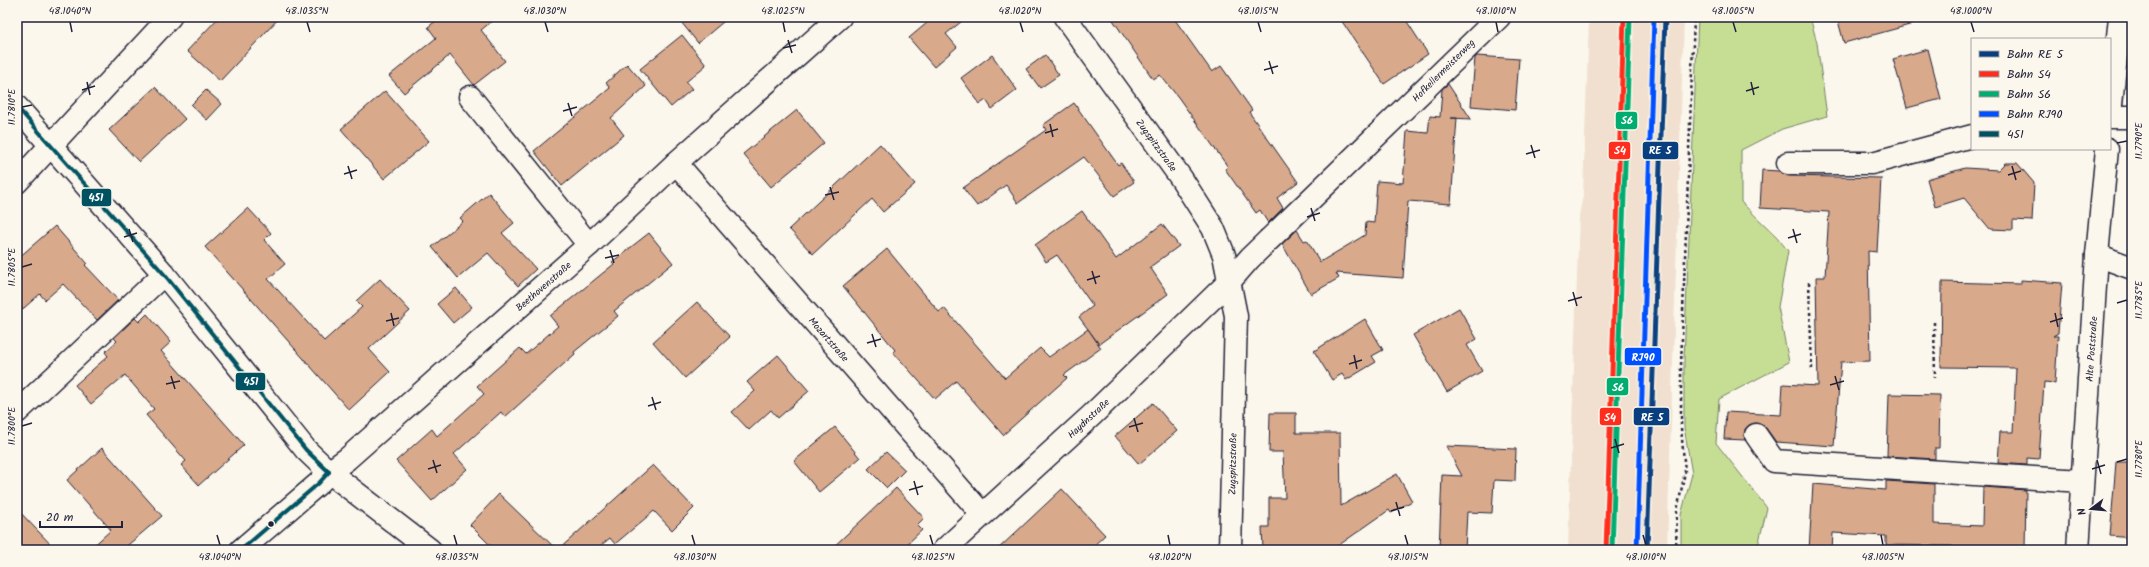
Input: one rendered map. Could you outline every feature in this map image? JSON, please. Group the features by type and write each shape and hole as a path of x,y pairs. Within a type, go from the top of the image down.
{"street":[{"path":"17,182 170,17"},
{"name":"Beethovenstraße","path":"241,550 319,483 329,472 347,459 589,245 676,163 840,17"},
{"name":"Zugspitzstraße","path":"1065,17 1181,178 1213,228 1224,255 1236,316 1230,550"},
{"name":"Hofkellermeisterweg","path":"1229,282 1250,258 1499,17"},
{"path":"2111,102 2120,17"},
{"path":"470,97 589,245"},
{"path":"17,107 164,274 306,450 329,472 430,550"},
{"path":"2111,111 2132,117"},
{"path":"1788,163 1872,163 1971,136"},
{"name":"Alte Poststraße","path":"2078,550 2097,255 2107,150"},
{"name":"Mozartstraße","path":"676,163 982,514"},
{"path":"2097,255 2132,268"},
{"path":"17,412 164,274"},
{"name":"Haydnstraße","path":"944,550 1092,415 1229,282"},
{"path":"1756,435 1774,461 2082,481"}],"path":[{"path":"1676,550 1677,511 1685,472 1681,428 1680,365 1694,17"},
{"path":"1809,282 1812,369"},
{"path":"1934,322 1935,378"}],"shaded area":[{"path":"1589,17 1684,17 1667,550 1568,550 1579,215 1583,196"}],"green space":[{"path":"1698,17 1810,17 1817,43 1827,116 1782,129 1741,150 1741,202 1777,237 1788,251 1778,307 1789,362 1719,399 1716,443 1767,508 1757,550 1681,550 1681,515 1692,474 1684,427 1684,360"}],"building":[{"path":"219,17 280,17 220,81 187,51"},
{"path":"441,17 497,17 481,30 505,61 474,85 450,55 404,93 389,76 436,38 428,27"},
{"path":"677,17 729,17 698,43"},
{"path":"934,17 967,17 946,34 957,47 934,67 909,38"},
{"path":"1111,17 1173,17 1212,72 1221,66 1252,110 1249,112 1298,182 1277,198 1283,208 1268,223 1260,210 1256,213 1225,169 1228,167 1178,97 1160,75 1153,79"},
{"path":"1339,17 1404,17 1428,54 1384,84"},
{"path":"1837,17 1912,17 1913,24 1844,43"},
{"path":"682,35 706,65 686,82 692,89 671,107 640,69"},
{"path":"1928,49 1941,99 1907,108 1893,59"},
{"path":"992,55 1017,90 992,109 986,100 980,104 961,78"},
{"path":"1045,55 1059,75 1040,88 1026,69"},
{"path":"1477,56 1519,59 1515,110 1471,106 1475,58"},
{"path":"627,64 646,86 611,118 624,135 562,186 534,151 610,88 606,83"},
{"path":"1448,84 1471,119 1457,118 1451,204 1408,201 1403,278 1336,273 1339,278 1311,294 1282,244 1297,230 1304,241 1307,240 1320,262 1365,235 1366,222 1374,223 1377,181 1403,183 1407,131 1428,133 1430,116 1440,117 1442,89"},
{"path":"155,87 185,119 139,162 109,130"},
{"path":"206,90 222,104 207,120 191,105"},
{"path":"385,91 429,141 384,179 341,129"},
{"path":"1074,103 1118,165 1121,163 1134,182 1114,196 1084,157 1018,203 1006,185 977,206 963,188 1046,130 1043,125"},
{"path":"797,110 824,143 771,187 743,154"},
{"path":"880,144 915,184 883,212 872,199 813,254 789,229"},
{"path":"2005,163 2017,163 2034,183 2032,221 2013,220 2013,230 1990,229 1964,198 1935,207 1927,179 1965,168 1998,170"},
{"path":"1762,170 1779,171 1788,176 1881,178 1877,252 1868,251 1870,361 1841,362 1834,446 1776,442 1766,428 1755,423 1749,425 1745,429 1745,440 1724,439 1726,412 1781,415 1783,384 1818,386 1816,277 1825,277 1829,212 1760,208"},
{"path":"489,193 514,223 502,233 536,269 518,286 488,253 458,278 432,247 463,221 460,218"},
{"path":"248,208 271,233 264,240 285,264 268,279 324,341 362,307 356,301 380,279 410,311 369,349 390,372 349,410 205,247"},
{"path":"1082,211 1116,259 1162,224 1179,246 1150,267 1168,294 1099,344 1079,317 1093,306 1057,255 1046,262 1035,245"},
{"path":"55,226 87,263 85,265 118,300 97,320 63,284 45,300 40,294 17,314 17,259"},
{"path":"649,233 673,263 614,311 618,316 574,352 575,354 505,417 501,412 454,454 467,469 432,501 396,461 432,429 437,436 484,394 477,386 520,348 526,354 558,326 550,316 614,264 612,262"},
{"path":"887,249 939,312 944,308 1005,378 1040,348 1049,357 1088,329 1101,348 1064,375 1067,378 1003,435 956,381 935,399 893,352 895,350 843,286"},
{"path":"2021,280 2062,283 2058,333 2053,336 2058,336 2055,383 2044,382 2039,459 2027,458 2027,465 1998,463 2000,432 2013,432 2016,368 1941,367 1942,282 2021,284"},
{"path":"456,288 472,307 453,323 437,304"},
{"path":"697,302 730,337 685,378 653,342"},
{"path":"1459,308 1477,339 1467,345 1482,371 1447,392 1413,335"},
{"path":"147,314 171,342 161,351 244,445 199,485 181,465 186,461 146,415 154,409 125,375 91,404 75,385 108,356 105,352 117,341 114,338 135,318 139,322"},
{"path":"1365,319 1383,350 1372,356 1376,362 1346,380 1342,374 1332,380 1314,351"},
{"path":"778,355 809,391 778,418 771,410 749,430 732,412 755,391 747,382"},
{"path":"1889,394 1940,395 1939,448 1935,448 1935,459 1887,456"},
{"path":"1153,403 1177,431 1139,464 1115,436"},
{"path":"1270,413 1296,413 1296,433 1340,433 1341,506 1397,474 1412,501 1391,513 1389,510 1332,550 1263,550 1262,527 1269,527 1269,498 1285,498 1283,452 1269,452"},
{"path":"835,427 860,458 819,492 794,461"},
{"path":"1446,446 1516,449 1515,481 1494,480 1492,513 1467,512 1465,550 1439,550 1442,475 1462,476"},
{"path":"102,448 162,516 122,550 89,550 111,530 67,480"},
{"path":"886,452 905,470 887,488 868,469"},
{"path":"2116,462 2132,462 2132,538 2110,536"},
{"path":"653,465 694,508 672,530 654,511 615,544 610,538 595,550 558,550"},
{"path":"1886,481 1934,484 1934,524 1982,526 1983,487 2026,490 2025,550 1965,550 1952,549 1952,546 1886,545 1886,536 1833,533 1832,550 1809,550 1813,484 1886,490"},
{"path":"896,488 924,518 917,525 922,530 901,550 830,550"},
{"path":"1062,489 1105,535 1089,550 997,550"},
{"path":"499,494 557,550 495,550 470,525"},
{"path":"17,509 56,550 17,550"}],"transit line":[{"path":"1647,550 1665,17"},
{"name":"451","path":"17,107 164,274 306,450 329,472"},
{"name":"451","path":"241,550 319,483 329,472"}],"rail line":[{"name":"S4","path":"1606,550 1624,17"},
{"name":"S6","path":"1612,550 1630,17"},
{"name":"RJ90","path":"1637,550 1654,17"}]}
